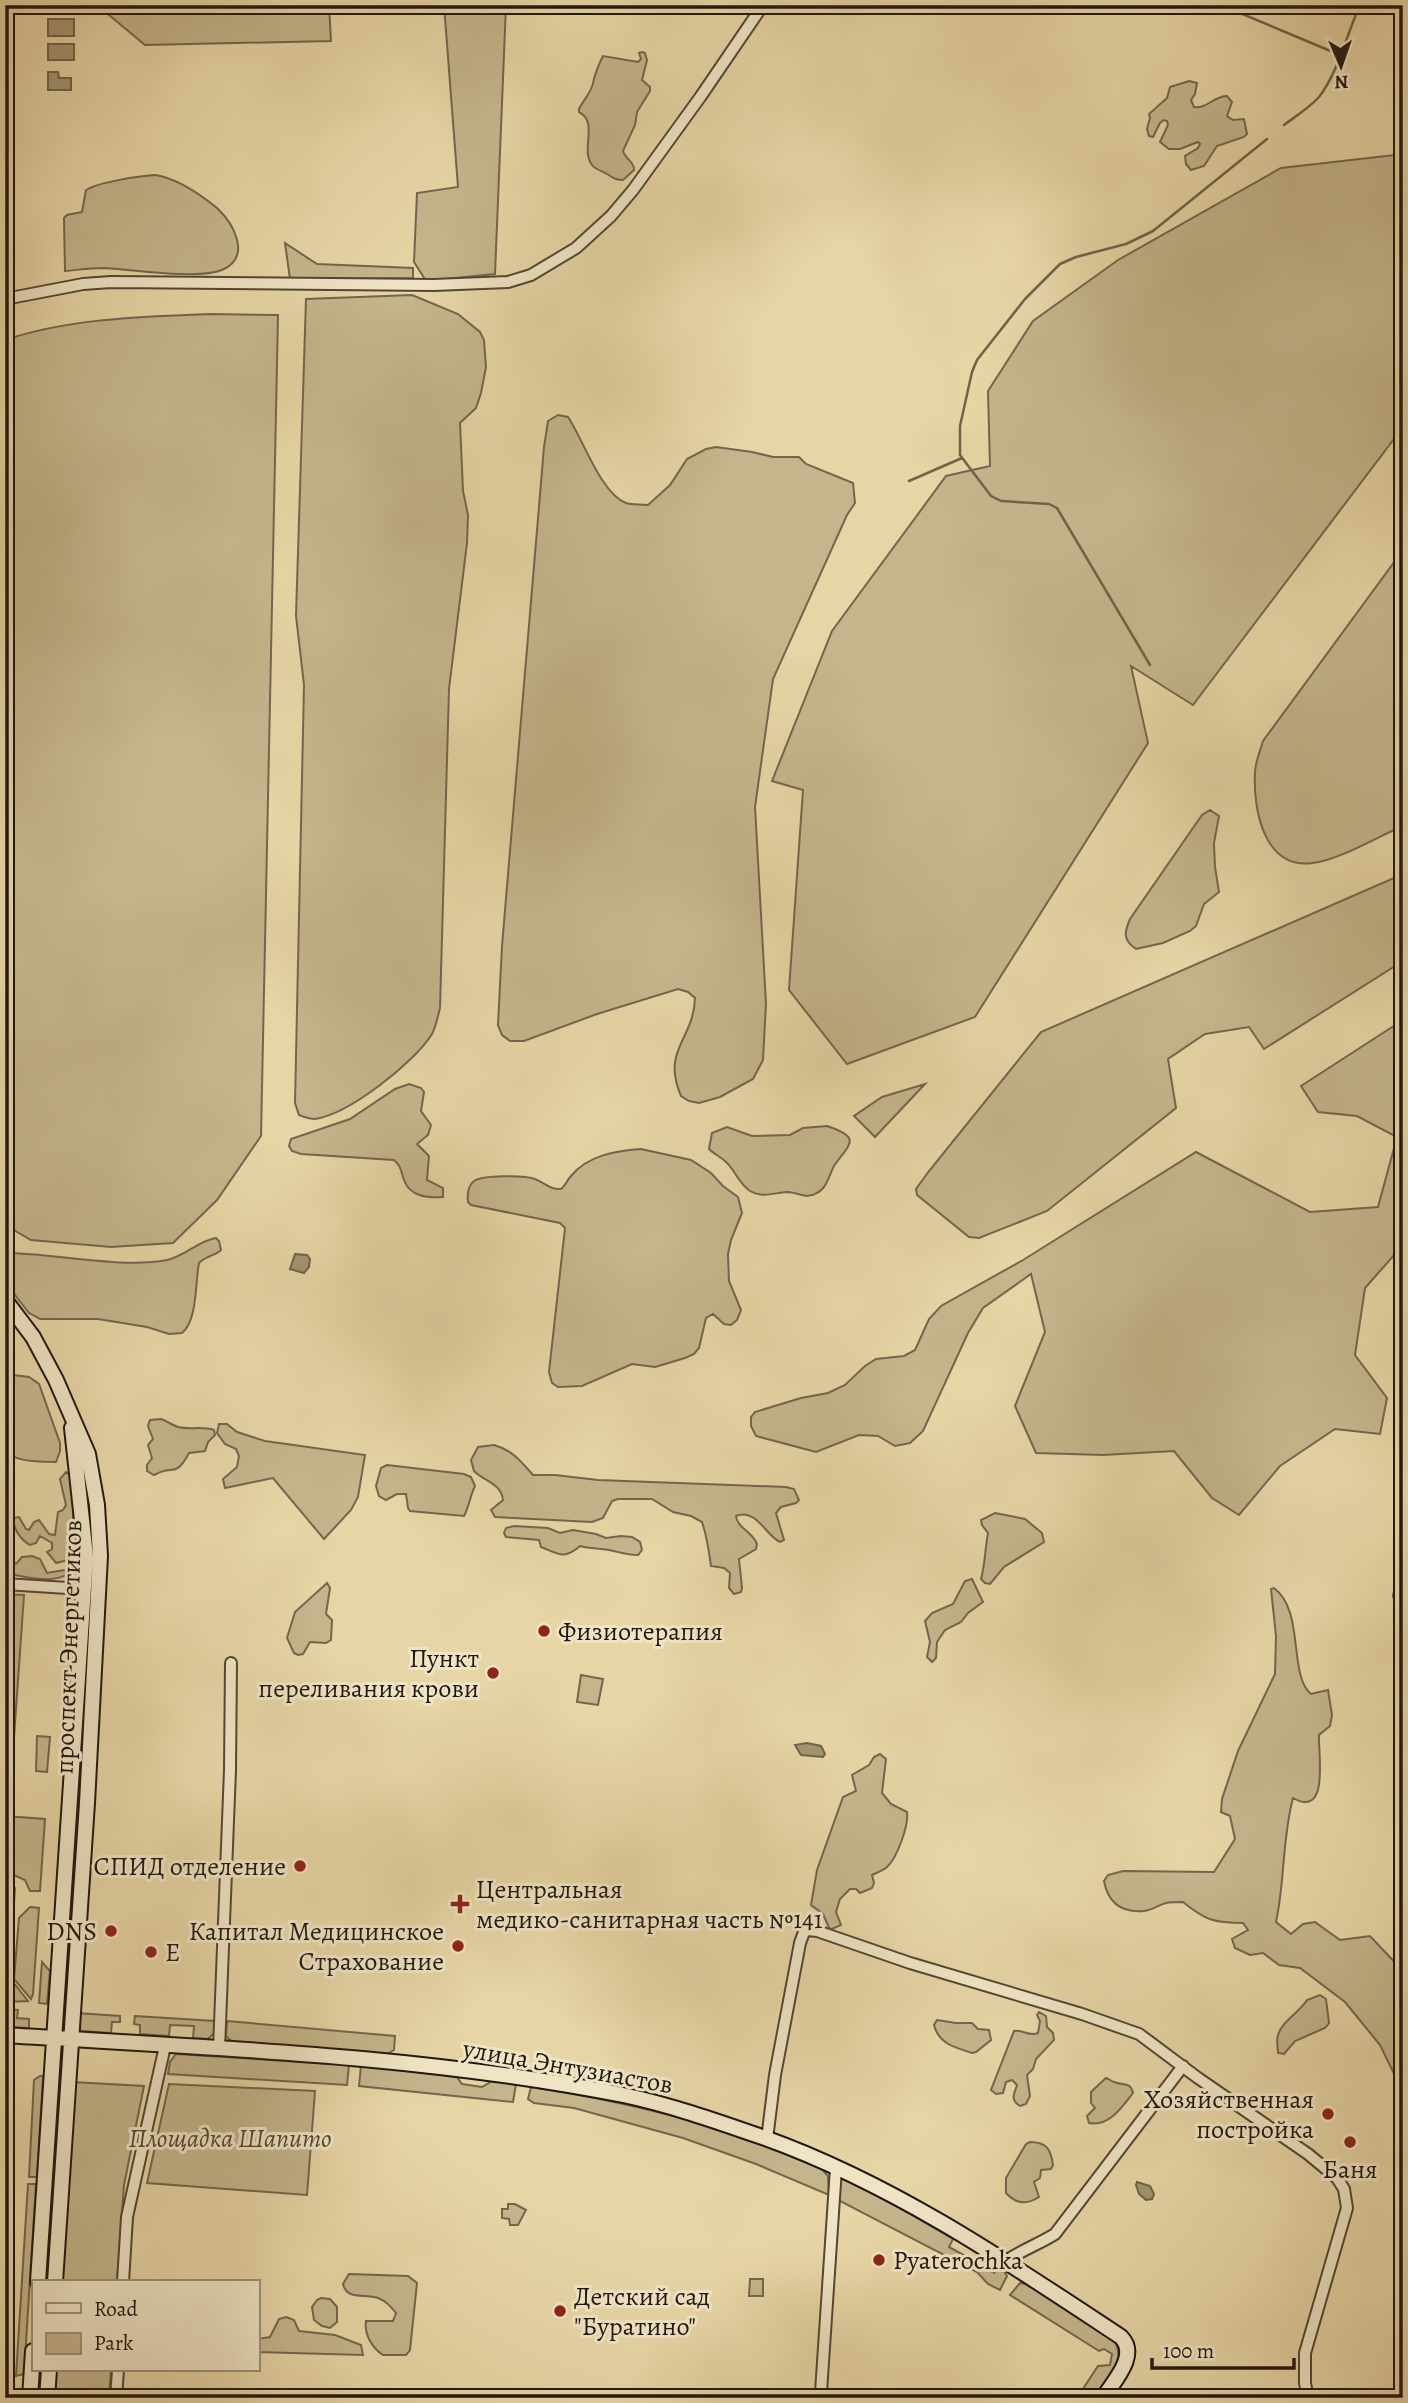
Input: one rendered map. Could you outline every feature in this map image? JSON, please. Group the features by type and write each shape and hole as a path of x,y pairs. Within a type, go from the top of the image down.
{"main road":[{"name":"проспект Энергетиков","path":"5,1300 33,1337 56,1380 88,1454 97,1505 93,1557 93,1683 87,1803 55,2280"},
{"name":"проспект Энергетиков","path":"38,2280 83,1589 93,1557"},
{"path":"77,1683 93,1683"},
{"path":"74,1735 90,1736"},
{"path":"69,1804 87,1803"},
{"name":"улица Энтузиастов","path":"5,2035 356,2058 523,2079 636,2098 767,2139 867,2182 1006,2261 1121,2336 1126,2342 1128,2352 1125,2364 1103,2398"},
{"path":"30,2398 32,2367"},
{"path":"47,2398 49,2372"}],"street":[{"path":"5,299 111,282 434,285 508,282 531,275 576,248 611,216 701,96 763,5"},
{"path":"5,1584 83,1589"},
{"path":"219,2049 230,1770 231,1663"},
{"path":"767,2139 775,2075 800,1943 804,1932 808,1930 910,1964 1123,2026 1139,2034 1308,2154 1337,2178 1344,2189 1348,2208 1305,2353 1308,2398"},
{"path":"123,2280 127,2217 165,2046"},
{"path":"1006,2261 1055,2234 1183,2066"},
{"path":"810,2398 821,2392 836,2168"},
{"path":"116,2398 118,2372"}],"green space":[{"path":"97,5 329,5 331,41 145,45"},
{"path":"444,5 506,5 495,274 426,281 414,262 417,193 458,187"},
{"path":"642,52 647,60 642,80 650,87 650,91 637,112 635,125 623,151 634,170 623,180 618,180 592,165 588,152 588,122 579,109 591,89 603,56 638,62 641,59 639,53"},
{"path":"1189,81 1197,83 1191,100 1194,107 1227,96 1232,102 1227,116 1233,120 1244,119 1247,134 1217,146 1204,166 1191,170 1186,164 1185,156 1198,148 1198,142 1180,149 1169,149 1160,142 1168,125 1167,121 1160,123 1153,137 1149,136 1147,129 1149,114 1167,98 1170,87"},
{"path":"1403,154 1403,427 1193,705 1131,666 1148,743 975,1017 847,1064 789,990 803,790 772,781 832,631 946,476 990,466 988,391 1033,321 1118,260 1281,168"},
{"path":"155,175 188,188 211,203 223,215 237,240 236,257 231,264 222,270 197,274 103,268 65,271 64,218 82,212 86,190 109,182"},
{"path":"285,243 317,264 413,268 413,278 290,279"},
{"path":"412,295 458,314 480,332 484,340 486,367 476,408 460,423 463,491 468,515 449,689 440,1008 432,1034 423,1046 380,1086 345,1108 311,1119 299,1115 295,1103 304,685 296,616 306,299"},
{"path":"210,314 278,315 261,1136 217,1200 173,1243 111,1247 31,1240 5,1225 5,340 80,323"},
{"path":"558,415 568,417 608,489 628,504 648,505 670,485 687,459 716,447 773,457 799,457 806,464 853,483 855,503 847,515 773,679 755,807 766,1004 763,1060 753,1079 720,1097 699,1103 681,1096 676,1080 676,1055 690,1024 695,998 688,992 678,989 597,1014 524,1041 510,1041 502,1035 498,1025 502,946 544,447 548,421"},
{"path":"1403,550 1403,826 1334,858 1313,863 1296,863 1283,857 1273,847 1260,819 1256,803 1255,773 1263,741"},
{"path":"1210,810 1219,816 1214,843 1219,892 1204,904 1196,926 1190,931 1163,943 1136,949 1126,936 1130,919 1202,815"},
{"path":"1403,874 1403,961 1264,1049 1249,1027 1205,1034 1168,1059 1176,1108 1047,1211 979,1238 969,1237 917,1195 916,1189 929,1171 1041,1032"},
{"path":"1403,1020 1403,1245 1365,1288 1355,1355 1387,1398 1380,1434 1335,1429 1280,1466 1239,1515 1212,1498 1174,1451 1103,1455 1036,1453 1015,1406 1045,1332 1031,1274 983,1308 968,1333 923,1431 910,1443 895,1446 878,1436 859,1435 816,1452 756,1436 751,1426 751,1417 755,1412 828,1393 845,1385 876,1359 904,1356 915,1350 929,1319 941,1306 1023,1260 1196,1152 1310,1212 1378,1207 1397,1137 1357,1116 1318,1112 1301,1086"},
{"path":"409,1084 421,1088 424,1092 421,1111 431,1125 428,1135 417,1144 429,1156 427,1180 443,1188 443,1197 426,1197 411,1190 394,1160 301,1154 292,1151 289,1146 291,1139 350,1119 395,1089"},
{"path":"925,1084 875,1137 854,1116 882,1097"},
{"path":"827,1126 845,1134 850,1142 823,1188 809,1196 787,1192 763,1195 754,1193 743,1185 726,1162 709,1149 712,1133 727,1127 752,1136 790,1135 803,1128"},
{"path":"641,1149 691,1160 711,1173 738,1197 742,1213 728,1254 729,1281 741,1310 737,1320 731,1325 724,1324 713,1314 706,1318 699,1348 685,1358 655,1367 632,1364 582,1386 558,1387 552,1383 549,1372 565,1228 560,1223 471,1205 468,1202 469,1188 479,1179 514,1176 535,1179 561,1189 578,1169 594,1159 612,1153"},
{"path":"216,1238 221,1250 199,1263 191,1319 182,1333 169,1334 147,1327 98,1319 40,1319 29,1313 5,1282 5,1253 108,1262 149,1262 174,1258"},
{"path":"5,1374 29,1377 39,1384 60,1443 56,1462 25,1460 11,1454 5,1438"},
{"path":"161,1419 178,1427 214,1430 215,1435 208,1442 205,1451 189,1453 177,1468 154,1475 147,1471 147,1465 152,1458 148,1445 153,1439 148,1426 150,1420"},
{"path":"219,1424 227,1424 237,1432 265,1441 365,1455 358,1497 351,1510 324,1539 273,1478 225,1488 223,1479 237,1467 239,1456 236,1449 225,1444 217,1433"},
{"path":"494,1445 511,1453 533,1475 786,1487 794,1489 799,1500 781,1507 776,1513 784,1540 780,1542 750,1516 736,1516 739,1524 757,1544 756,1549 739,1559 742,1588 741,1592 734,1594 729,1588 730,1573 724,1568 711,1566 702,1522 673,1512 652,1499 612,1501 603,1518 592,1522 495,1517 491,1510 503,1500 502,1494 496,1486 474,1471 471,1460 478,1447"},
{"path":"387,1465 471,1477 475,1486 464,1516 410,1511 406,1494 397,1494 386,1500 379,1496 376,1486 381,1468"},
{"path":"66,1472 71,1475 74,1532 78,1552 67,1560 56,1563 47,1552 52,1549 52,1543 40,1536 36,1543 30,1545 20,1537 14,1518 19,1517 29,1530 34,1522 39,1520 49,1534 55,1535 58,1512 66,1505 60,1479"},
{"path":"995,1513 1025,1519 1042,1533 1044,1542 1004,1567 990,1584 981,1579 988,1533 981,1520"},
{"path":"506,1528 548,1528 560,1533 573,1530 606,1538 632,1537 640,1542 642,1550 638,1555 634,1555 580,1546 570,1553 561,1554 541,1547 539,1540 506,1537"},
{"path":"1403,1530 1403,1646 1396,1639 1402,1617 1393,1596 1401,1575 1396,1548"},
{"path":"22,1557 40,1559 47,1573 64,1570 68,1574 46,1579 7,1573 7,1566 17,1563"},
{"path":"972,1579 983,1602 961,1622 945,1630 937,1642 936,1658 932,1662 927,1657 930,1642 925,1621 932,1613 953,1604 965,1581"},
{"path":"327,1583 330,1588 326,1614 332,1620 331,1640 326,1643 310,1642 303,1654 298,1655 294,1653 287,1638 295,1612"},
{"path":"1274,1588 1284,1598 1290,1612 1304,1685 1311,1694 1328,1690 1332,1715 1330,1726 1319,1735 1320,1781 1317,1792 1313,1800 1305,1802 1293,1798 1276,1922 1291,1934 1303,1924 1315,1922 1340,1940 1370,1936 1403,1971 1403,2092 1380,2045 1345,2002 1300,1968 1279,1965 1263,1953 1250,1955 1235,1948 1232,1939 1248,1930 1243,1923 1210,1919 1183,1902 1166,1903 1144,1911 1122,1908 1112,1900 1104,1881 1108,1875 1123,1871 1214,1872 1235,1839 1230,1816 1221,1812 1222,1799 1238,1751 1275,1674 1276,1636 1271,1589"},
{"path":"5,1594 24,1595 12,1766 5,1766"},
{"path":"581,1675 603,1679 598,1705 577,1702"},
{"path":"37,1736 50,1737 47,1772 36,1771"},
{"path":"880,1754 886,1759 882,1793 891,1804 907,1812 904,1833 891,1863 872,1875 872,1888 860,1893 856,1889 850,1889 840,1899 836,1912 841,1925 830,1930 823,1914 811,1905 817,1870 843,1797 856,1791 852,1775 869,1765 874,1757"},
{"path":"5,1816 45,1819 40,1891 30,1891 25,1880 5,1874"},
{"path":"5,1882 15,1888 9,1980 5,1983"},
{"path":"30,1907 39,1908 31,1999 14,1979 19,1918"},
{"path":"42,1962 50,1971 47,2004 39,2003"},
{"path":"13,1982 28,2001 5,2002 5,1987"},
{"path":"1320,1995 1326,1999 1329,2023 1325,2028 1295,2041 1284,2054 1278,2053 1277,2037 1283,2025 1307,2000"},
{"path":"5,2009 18,2010 17,2018 29,2019 29,2028 5,2027"},
{"path":"1039,2012 1046,2016 1047,2027 1053,2033 1054,2040 1036,2059 1033,2069 1027,2075 1030,2096 1026,2104 1020,2106 1014,2099 1017,2085 1012,2080 1006,2082 1003,2093 996,2094 991,2090 1014,2031 1038,2033"},
{"path":"77,2013 120,2016 120,2022 112,2022 111,2033 81,2031 78,2029"},
{"path":"135,2016 215,2021 214,2033 208,2039 193,2038 194,2026 170,2025 169,2036 140,2034 140,2025 134,2024"},
{"path":"937,2020 972,2023 978,2029 989,2030 991,2040 976,2052 959,2049 943,2041 934,2025"},
{"path":"227,2021 395,2036 394,2050 387,2054 231,2041 226,2036"},
{"path":"176,2054 349,2065 347,2085 168,2074 170,2062"},
{"path":"361,2065 457,2077 462,2084 482,2087 492,2081 516,2084 513,2102 359,2086"},
{"path":"43,2076 37,2177 29,2177 34,2080"},
{"path":"1106,2078 1128,2085 1133,2093 1109,2119 1089,2123 1087,2116 1095,2108 1091,2103 1091,2092"},
{"path":"72,2082 144,2086 124,2185 117,2280 60,2280"},
{"name":"Площадка Шапито","path":"169,2084 315,2091 307,2195 147,2183"},
{"path":"531,2087 640,2108 749,2140 821,2168 828,2176 829,2195 756,2164 683,2138 574,2108 534,2103 528,2099"},
{"path":"1040,2143 1047,2148 1053,2165 1051,2169 1041,2170 1040,2178 1034,2182 1039,2197 1022,2202 1006,2193 1006,2178 1026,2144"},
{"path":"842,2176 953,2239 949,2247 971,2259 969,2264 980,2271 983,2266 994,2273 999,2268 1003,2269 1007,2276 1000,2290 988,2284 977,2272 838,2200 839,2178"},
{"path":"28,2184 36,2184 24,2374 16,2376"},
{"path":"508,2204 515,2204 526,2210 518,2225 510,2225 509,2219 502,2218 502,2209 508,2209"},
{"path":"349,2274 408,2276 417,2283 410,2350 406,2355 383,2355 372,2345 366,2331 366,2321 393,2321 396,2313 378,2298 348,2293 343,2284"},
{"path":"750,2279 763,2279 763,2296 749,2296"},
{"path":"1020,2283 1026,2284 1112,2337 1117,2345 1117,2361 1095,2398 1077,2398 1098,2366 1110,2365 1112,2354 1104,2349 1099,2351 1010,2295"},
{"path":"321,2298 330,2299 337,2307 337,2322 330,2328 314,2320 312,2307"},
{"path":"286,2317 294,2320 299,2331 335,2335 361,2345 363,2355 259,2352 259,2339 270,2337 279,2319"},
{"path":"54,2372 111,2372 109,2398 52,2398"}],"shaded area":[{"path":"48,19 74,19 74,36 48,36"},
{"path":"48,44 74,44 74,60 48,60"},
{"path":"48,72 58,72 59,78 71,78 71,90 48,90"},
{"path":"295,1254 307,1255 310,1259 309,1267 304,1273 290,1269"},
{"path":"807,1743 821,1746 825,1754 823,1757 801,1755 795,1745"},
{"path":"1137,2182 1150,2186 1154,2194 1152,2199 1146,2200 1139,2194"}],"waterway":[{"path":"1221,5 1340,55"},
{"path":"1284,125 1311,105 1326,87 1360,5"},
{"path":"1150,665 1057,508 1049,504 1001,501 991,496 960,455 960,426 972,372 977,360 1025,299 1060,264 1126,244 1153,231 1267,139"},
{"path":"909,481 962,458"}],"place":[{"name":"Физиотерапия","path":"544,1631"},
{"name":"Пункт переливания крови","path":"493,1673"},
{"name":"СПИД отделение","path":"300,1866"},
{"name":"Центральная медико-санитарная часть №141","path":"460,1904"},
{"name":"DNS","path":"111,1931"},
{"name":"Капитал Медицинское Страхование","path":"458,1946"},
{"name":"Е","path":"151,1952"},
{"name":"Хозяйственная постройка","path":"1328,2114"},
{"name":"Баня","path":"1350,2142"},
{"name":"Pyaterochka","path":"879,2260"},
{"name":"Детский сад \"Буратино\"","path":"560,2311"}]}
